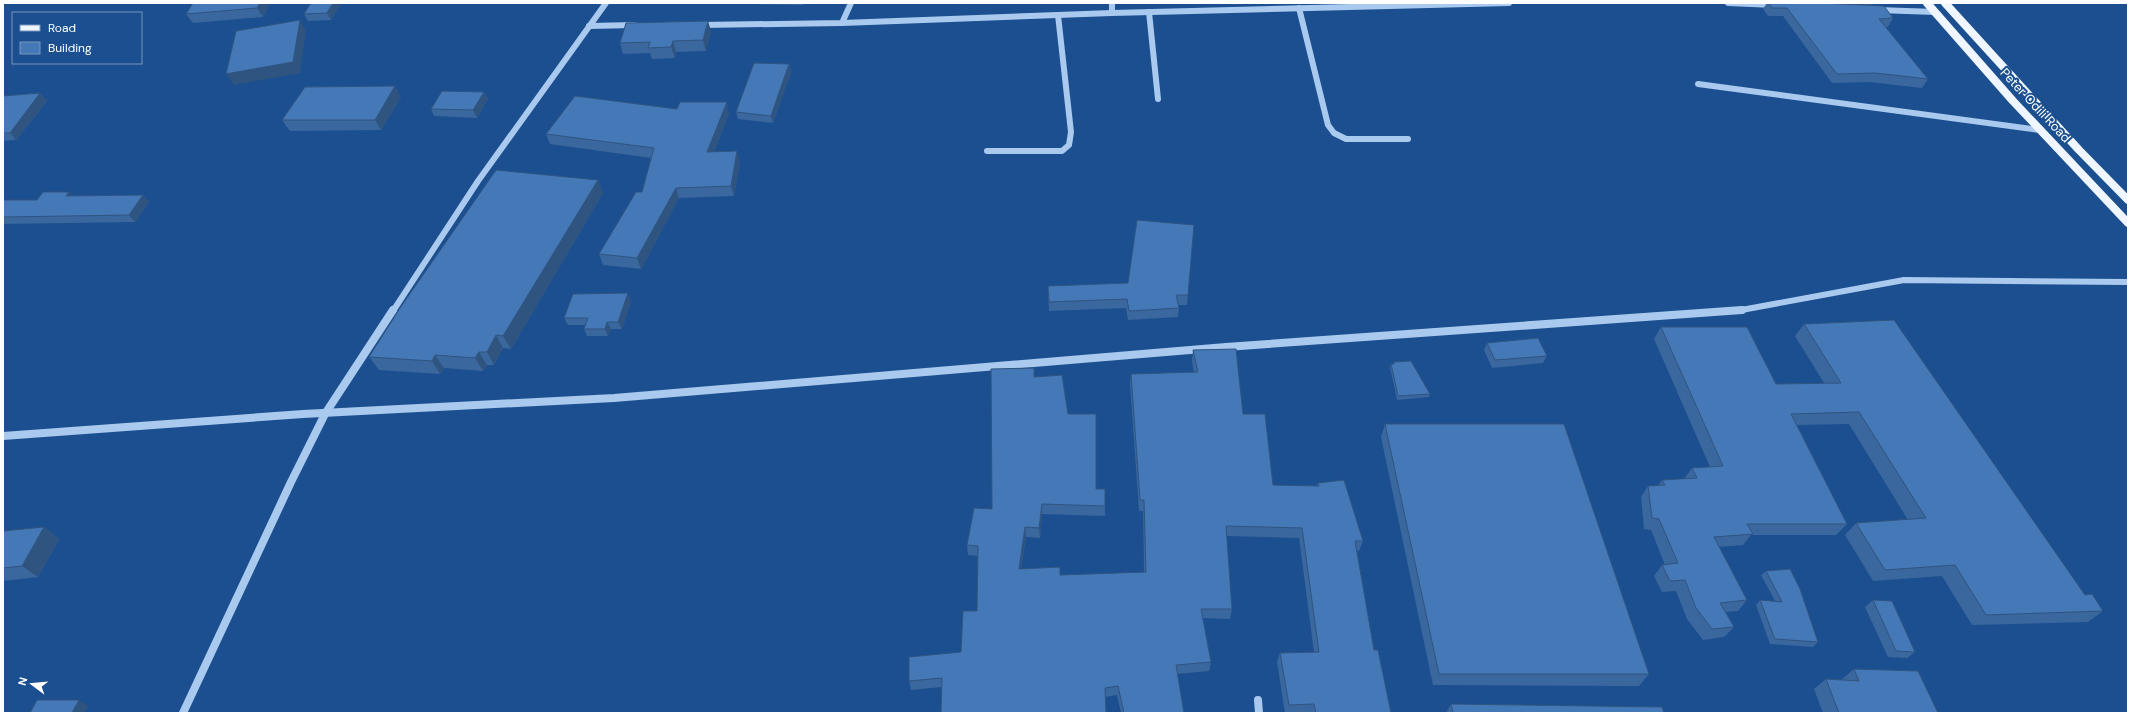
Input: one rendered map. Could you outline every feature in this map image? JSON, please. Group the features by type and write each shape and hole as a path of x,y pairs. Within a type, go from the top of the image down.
{"main road":[{"name":"Peter Odili Road","path":"1927,3 2040,130 2128,223"},
{"path":"1945,3 2079,150 2128,200"}],"street":[{"path":"183,713 291,482 325,414 478,181 606,3"},
{"path":"842,23 851,3"},
{"path":"1112,3 1112,13"},
{"path":"692,25 842,23 1299,8 1311,5 1509,3"},
{"path":"1728,3 1783,6"},
{"path":"1299,8 1328,125 1334,133 1346,139 1408,139"},
{"path":"1871,9 1935,12"},
{"path":"1149,12 1158,99"},
{"path":"987,151 1062,151 1069,145 1071,132 1058,15"},
{"path":"589,26 644,25"},
{"path":"1698,84 2040,130"},
{"path":"3,436 325,414 614,398 1418,332 1731,312 1904,280 2128,282"},
{"path":"1258,700 1259,713"}],"building":[{"path":"193,3 260,3 257,8 186,14"},
{"path":"311,3 333,3 327,13 304,14"},
{"path":"1769,3 1822,3 1884,6 1893,18 1879,19 1928,79 1875,73 1837,74 1787,8 1772,8"},
{"path":"300,20 293,62 226,74 236,31"},
{"path":"708,21 703,40 673,41 671,47 648,48 650,42 620,43 626,23"},
{"path":"754,63 789,64 771,116 736,112"},
{"path":"395,86 375,120 282,120 305,87"},
{"path":"442,91 484,92 473,110 431,109"},
{"path":"40,93 10,133 3,133 3,96"},
{"path":"575,96 677,109 680,102 727,102 707,152 737,151 731,186 676,188 637,258 599,254 636,192 642,192 654,148 546,134"},
{"path":"496,170 598,180 503,336 496,335 487,352 479,352 475,358 435,355 432,361 369,357 400,308"},
{"path":"43,192 69,192 66,196 143,195 129,215 3,217 3,200 37,200"},
{"path":"1137,220 1194,225 1188,295 1176,295 1179,308 1129,311 1127,299 1049,302 1048,286 1128,283"},
{"path":"628,293 618,322 607,322 605,329 584,329 588,318 564,318 573,294"},
{"path":"1894,320 2085,595 2092,594 2103,611 1986,615 1955,565 1885,570 1856,523 1926,518 1859,412 1791,414 1847,524 1747,524 1753,534 1714,537 1747,600 1720,603 1734,627 1712,629 1696,608 1685,580 1670,581 1662,565 1678,563 1659,519 1652,518 1648,486 1665,485 1662,480 1697,478 1692,468 1723,466 1661,327 1747,327 1776,384 1841,383 1804,324"},
{"path":"1538,338 1547,356 1495,360 1487,343"},
{"path":"1236,349 1243,414 1265,414 1273,485 1319,486 1318,483 1344,480 1363,541 1355,541 1374,650 1378,650 1391,713 1316,713 1314,704 1289,705 1280,653 1319,652 1302,528 1226,526 1232,609 1201,609 1211,662 1176,665 1184,713 1124,713 1118,686 1105,688 1106,713 941,713 942,678 909,681 909,657 961,652 963,611 977,611 978,546 967,545 974,508 992,509 991,369 1034,368 1034,377 1062,375 1068,414 1096,414 1096,489 1105,489 1105,506 1042,504 1039,528 1025,527 1019,569 1060,567 1060,575 1146,572 1144,500 1140,500 1131,374 1198,372 1193,350"},
{"path":"1411,361 1430,394 1398,396 1391,364 1394,364 1394,362"},
{"path":"1385,424 1564,424 1649,674 1439,674"},
{"path":"44,527 22,566 3,568 3,531"},
{"path":"1790,569 1800,589 1818,642 1775,639 1760,600 1782,602 1766,571"},
{"path":"1873,600 1892,601 1915,652 1896,651"},
{"path":"1854,669 1918,671 1938,713 1839,713 1826,679 1859,681"},
{"path":"37,700 79,700 72,713 30,713"},
{"path":"1451,704 1662,707 1664,713 1453,713"}]}
